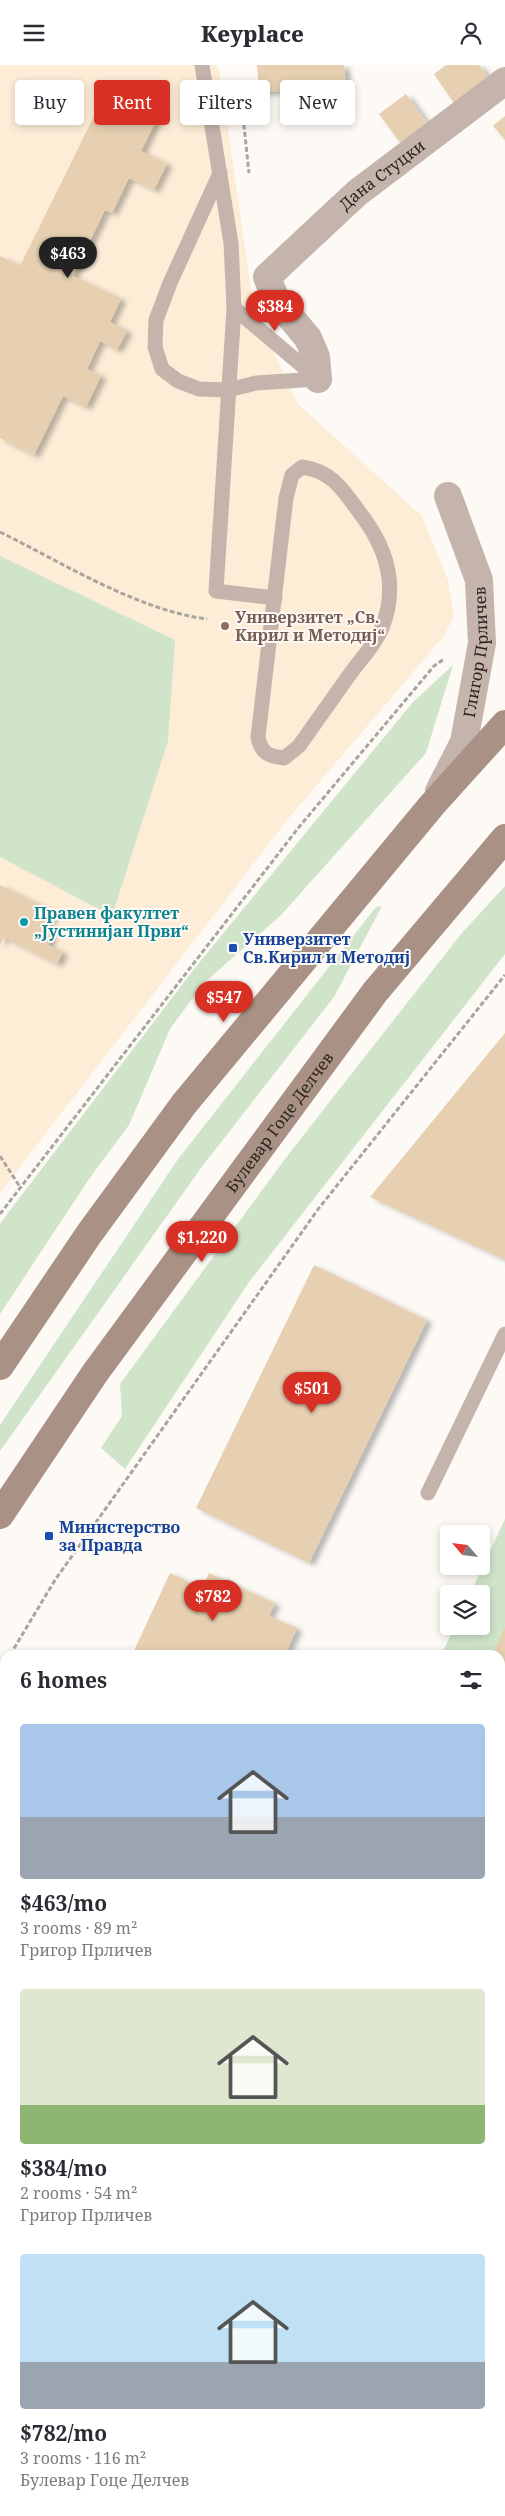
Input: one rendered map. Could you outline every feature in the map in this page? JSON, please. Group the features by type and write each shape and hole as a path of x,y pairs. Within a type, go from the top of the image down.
{"street":[{"name":"Дана Стуцки","path":"318,379 316,357 308,338 276,300 267,277 357,193 505,81"},
{"name":"Глигор Прличев","path":"432,805 464,742 482,643 480,580 448,496"},
{"path":"0,1366 89,1234 184,1105 432,805 505,724"},
{"name":"Булевар Гоце Делчев","path":"0,1515 95,1373 375,992 504,839"}],"lane":[{"path":"202,65 231,243 234,308 216,591 275,598"},
{"path":"220,173 170,283 156,320 155,347 162,369 178,381 199,389 228,389 256,383 318,379"},
{"path":"234,308 318,379"},
{"path":"302,467 317,469 337,483 363,517 385,556 390,577 390,599 380,631 299,746 284,758 268,756 260,748 258,737 275,598 286,498 292,475 302,467"},
{"path":"428,1493 505,1334"}],"path":[{"path":"0,532 144,603 183,616 212,619"},
{"path":"0,1214 299,827 434,666 455,652 482,643"},
{"path":"13,1650 55,1581 318,1208 505,975"},
{"path":"0,1156 20,1187"}],"shaded area":[{"name":"Универзитет „Св. Кирил и Методиј“","path":"0,65 216,65 221,80 180,80 180,125 227,125 254,310 298,404 422,516 448,580 454,616 444,636 288,819 0,1193"}],"green space":[{"path":"0,556 175,640 168,741 112,916 0,857"},
{"path":"453,665 426,753 281,915 203,984 170,1029 129,1125 89,1179 0,1314 0,1224 194,969 413,702"},
{"path":"505,886 505,954 249,1282 125,1469 101,1448 122,1416 120,1384 288,1155 461,934"},
{"path":"382,906 334,997 201,1168 0,1451 0,1425 178,1159 376,907"},
{"path":"505,1519 505,1650 443,1650 451,1635 490,1635 490,1585 474,1585 479,1575 490,1575 490,1551"}],"building":[{"path":"257,65 344,65 345,80 280,80 280,91 270,92 270,80 258,80"},
{"path":"446,65 479,65 489,78 454,103 434,74"},
{"path":"406,94 430,127 403,147 379,114"},
{"path":"94,116 94,125 154,125 141,151 167,164 154,190 129,178 112,213 105,210 73,276 121,299 110,322 127,331 117,350 100,341 87,369 101,376 86,407 63,396 34,455 0,438 0,256 20,266"},
{"path":"505,116 505,140 493,126"},
{"name":"Правен факултет „Јустинијан Први“","path":"0,885 54,912 44,932 52,936 48,945 63,952 57,964 4,937 0,945"},
{"path":"505,1033 505,1260 370,1197"},
{"path":"314,1265 427,1320 309,1563 196,1508"},
{"path":"170,1573 202,1588 209,1573 275,1603 269,1616 297,1628 287,1650 134,1650"},
{"path":"505,1627 505,1650 494,1650"}],"place":[{"name":"Универзитет „Св. Кирил и Методиј“","path":"225,626"},
{"name":"Правен факултет „Јустинијан Први“","path":"24,922"},
{"name":"Универзитет Св.Кирил и Методиј","path":"233,948"},
{"name":"Министерство за Правда","path":"49,1536"}]}
